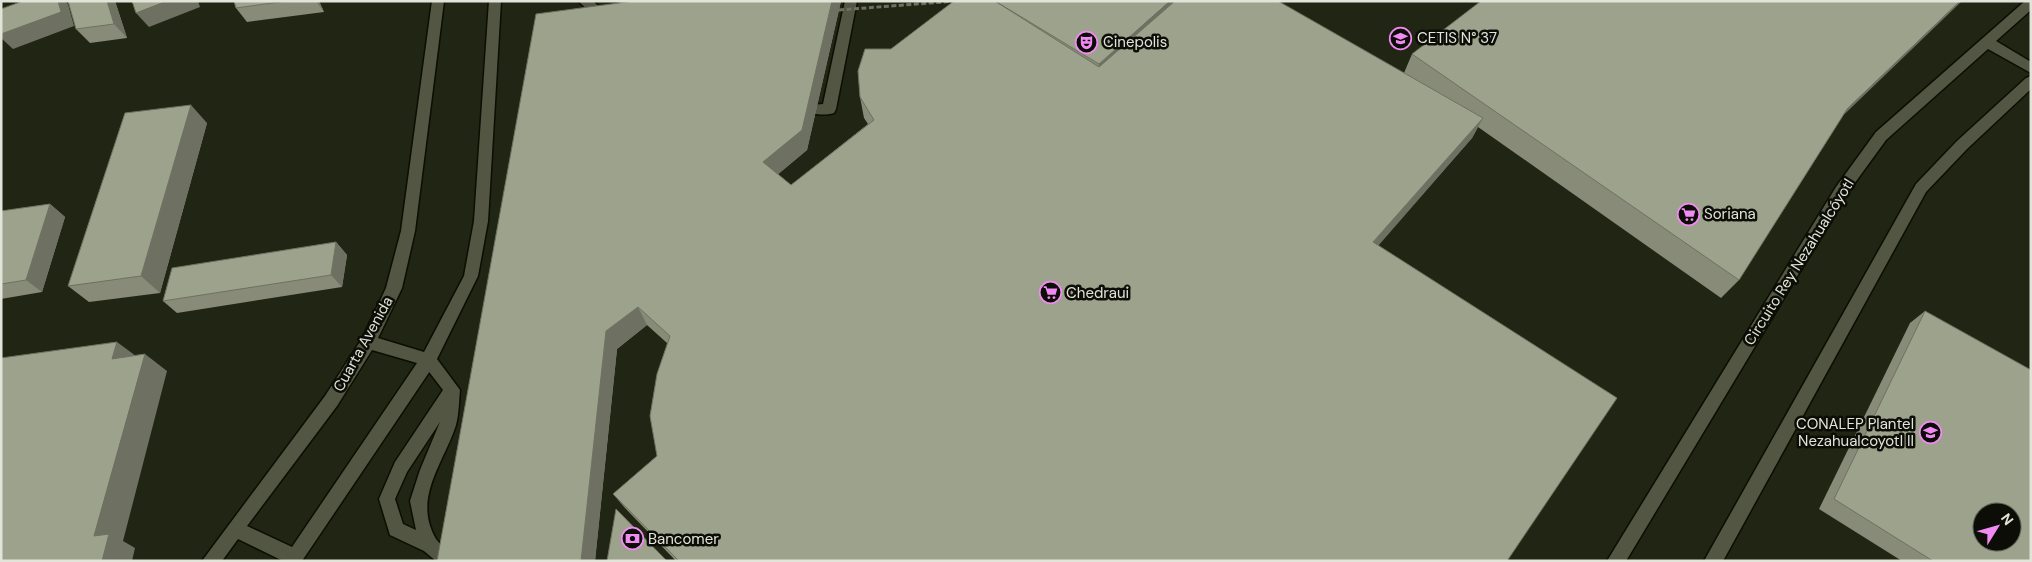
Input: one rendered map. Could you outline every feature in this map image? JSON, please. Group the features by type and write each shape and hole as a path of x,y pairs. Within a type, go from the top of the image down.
{"street":[{"name":"Cuarta Avenida","path":"211,561 331,401 368,342 394,288 408,231 438,1"},
{"path":"235,529 296,560 428,360 471,276 481,221 495,1"},
{"path":"584,1 614,25"},
{"path":"816,109 829,109 851,1"},
{"name":"Circuito Rey Nezahualcóyotl","path":"1616,561 1841,191 1881,136 2031,3"},
{"path":"1987,42 2031,68"},
{"path":"1713,561 1921,188 1962,145 2031,81"},
{"path":"368,342 428,360 452,390 448,424 428,470 418,501 422,522 430,546"},
{"path":"449,561 430,546 396,528 387,499 401,467 452,390"}],"path":[{"path":"839,10 956,1"}],"building":[{"path":"23,1 58,1 61,12 1,34 1,9"},
{"path":"68,1 107,1 114,24 76,29"},
{"path":"132,1 167,1 136,13"},
{"path":"234,1 287,1 236,8"},
{"name":"Chedraui","path":"634,1 832,1 802,130 763,162 791,185 874,120 860,97 858,71 865,49 891,49 954,1 995,1 1099,67 1175,1 1278,1 1483,118 1373,242 1617,398 1507,561 679,561 613,494 657,456 650,416 657,374 670,336 638,307 606,331 581,561 437,561 536,14"},
{"name":"Cinepolis","path":"995,1 1170,1 1099,64"},
{"name":"Soriana","path":"1481,1 1960,1 1847,109 1739,280 1412,54"},
{"path":"191,105 141,276 68,286 125,113"},
{"path":"50,204 26,280 1,284 1,211"},
{"path":"336,242 331,275 163,301 172,268"},
{"path":"1925,311 2031,370 2031,561 1933,561 1834,499"},
{"path":"117,342 112,359 145,354 94,536 109,534 102,561 1,561 1,358"},
{"name":"Bancomer","path":"616,509 667,561 607,561"}],"place":[{"name":"CETIS N° 37","path":"1401,38"},
{"name":"Cinepolis","path":"1087,42"},
{"name":"Soriana","path":"1688,214"},
{"name":"Chedraui","path":"1050,293"},
{"name":"CONALEP Plantel Nezahualcoyotl II","path":"1930,433"},
{"name":"Bancomer","path":"632,539"}]}
